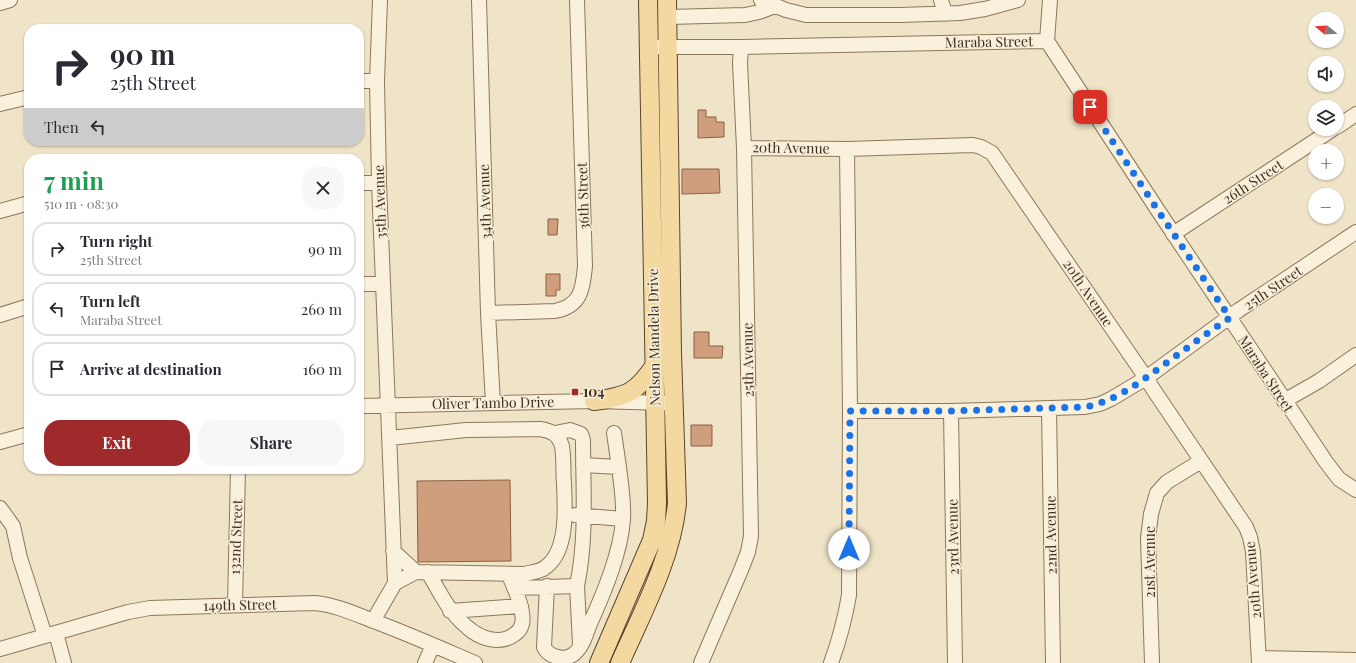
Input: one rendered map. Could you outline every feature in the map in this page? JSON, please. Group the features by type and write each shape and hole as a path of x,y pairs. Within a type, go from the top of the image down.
{"main road":[{"name":"Nelson Mandela Drive","path":"599,663 652,540 657,503 648,0"},
{"name":"Nelson Mandela Drive","path":"620,663 661,567 671,538 675,519 677,490 672,353 667,8"},
{"path":"594,401 614,398 629,393 641,384 655,365"}],"street":[{"path":"0,3 10,0"},
{"name":"35th Avenue","path":"380,0 377,81 379,183 390,438 393,551 396,583"},
{"name":"34th Avenue","path":"479,0 488,313 493,403"},
{"name":"36th Street","path":"488,313 555,311 564,309 573,304 579,297 583,286 585,266 577,0"},
{"path":"761,0 775,6 806,15 900,15 960,13 1018,0"},
{"path":"941,0 945,14"},
{"path":"1047,41 1050,0"},
{"path":"667,8 745,15 775,6"},
{"name":"Maraba Street","path":"649,47 741,47 1047,41 1284,401 1332,471 1339,479 1356,490"},
{"name":"25th Avenue","path":"701,663 741,570 748,552 751,536 744,148 740,63 741,47"},
{"path":"364,81 377,81"},
{"path":"0,104 24,98"},
{"path":"1344,122 1356,114"},
{"name":"26th Street","path":"1174,234 1322,136"},
{"name":"20th Avenue","path":"744,148 847,149 973,146 987,150 999,161 1241,520 1250,537 1253,552 1259,660"},
{"path":"831,663 844,620 849,595 850,411 847,149"},
{"path":"364,183 379,183"},
{"path":"0,211 24,204"},
{"name":"25th Street","path":"850,411 951,411 1085,407 1100,404 1146,378 1230,318 1356,232"},
{"path":"364,284 383,284"},
{"path":"0,315 24,308"},
{"path":"1284,401 1319,381 1356,355"},
{"name":"Oliver Tambo Drive","path":"364,406 594,401 674,403"},
{"name":"22nd Avenue","path":"1049,408 1053,663"},
{"name":"23rd Avenue","path":"951,411 955,663"},
{"path":"373,621 396,583 422,572 524,574 538,571 547,567 555,558 560,547 565,513 563,454 559,439 555,433 549,430 540,428 466,430 390,438"},
{"path":"555,433 570,430 581,434 584,440 583,550 577,586 581,646"},
{"path":"547,586 544,647 549,654 560,658 568,657 575,653 581,646 613,567 620,536 623,519 622,493 614,433"},
{"path":"0,442 24,435"},
{"name":"21st Avenue","path":"1152,663 1148,538 1150,514 1157,493 1167,482 1201,461"},
{"path":"583,465 619,467"},
{"name":"132nd Street","path":"235,605 238,474"},
{"path":"0,508 51,635 64,663"},
{"path":"565,513 623,519"},
{"path":"393,551 422,572 450,611 477,634 492,640 510,638 518,631 522,624 521,606 508,574"},
{"path":"514,588 577,586"},
{"name":"149th Street","path":"0,649 128,612 141,610 164,607 324,604 338,607 475,663"},
{"path":"450,611 521,606"},
{"path":"425,663 433,645"},
{"path":"1259,660 1356,660"}],"building":[{"path":"698,110 706,110 706,117 716,117 716,122 724,122 724,137 698,138"},
{"path":"682,169 719,169 720,193 682,194"},
{"path":"548,219 558,219 557,235 548,235"},
{"path":"546,274 560,274 560,290 556,290 556,296 546,296"},
{"path":"694,332 709,332 709,346 723,346 722,358 694,358"},
{"path":"691,425 712,425 712,446 691,446"},
{"path":"510,480 511,561 418,562 417,481"}],"place":[{"name":"104","path":"575,392"}],"route":[{"path":"849,549 850,411 951,411 1085,407 1100,404 1146,378 1230,318 1090,107"}]}
